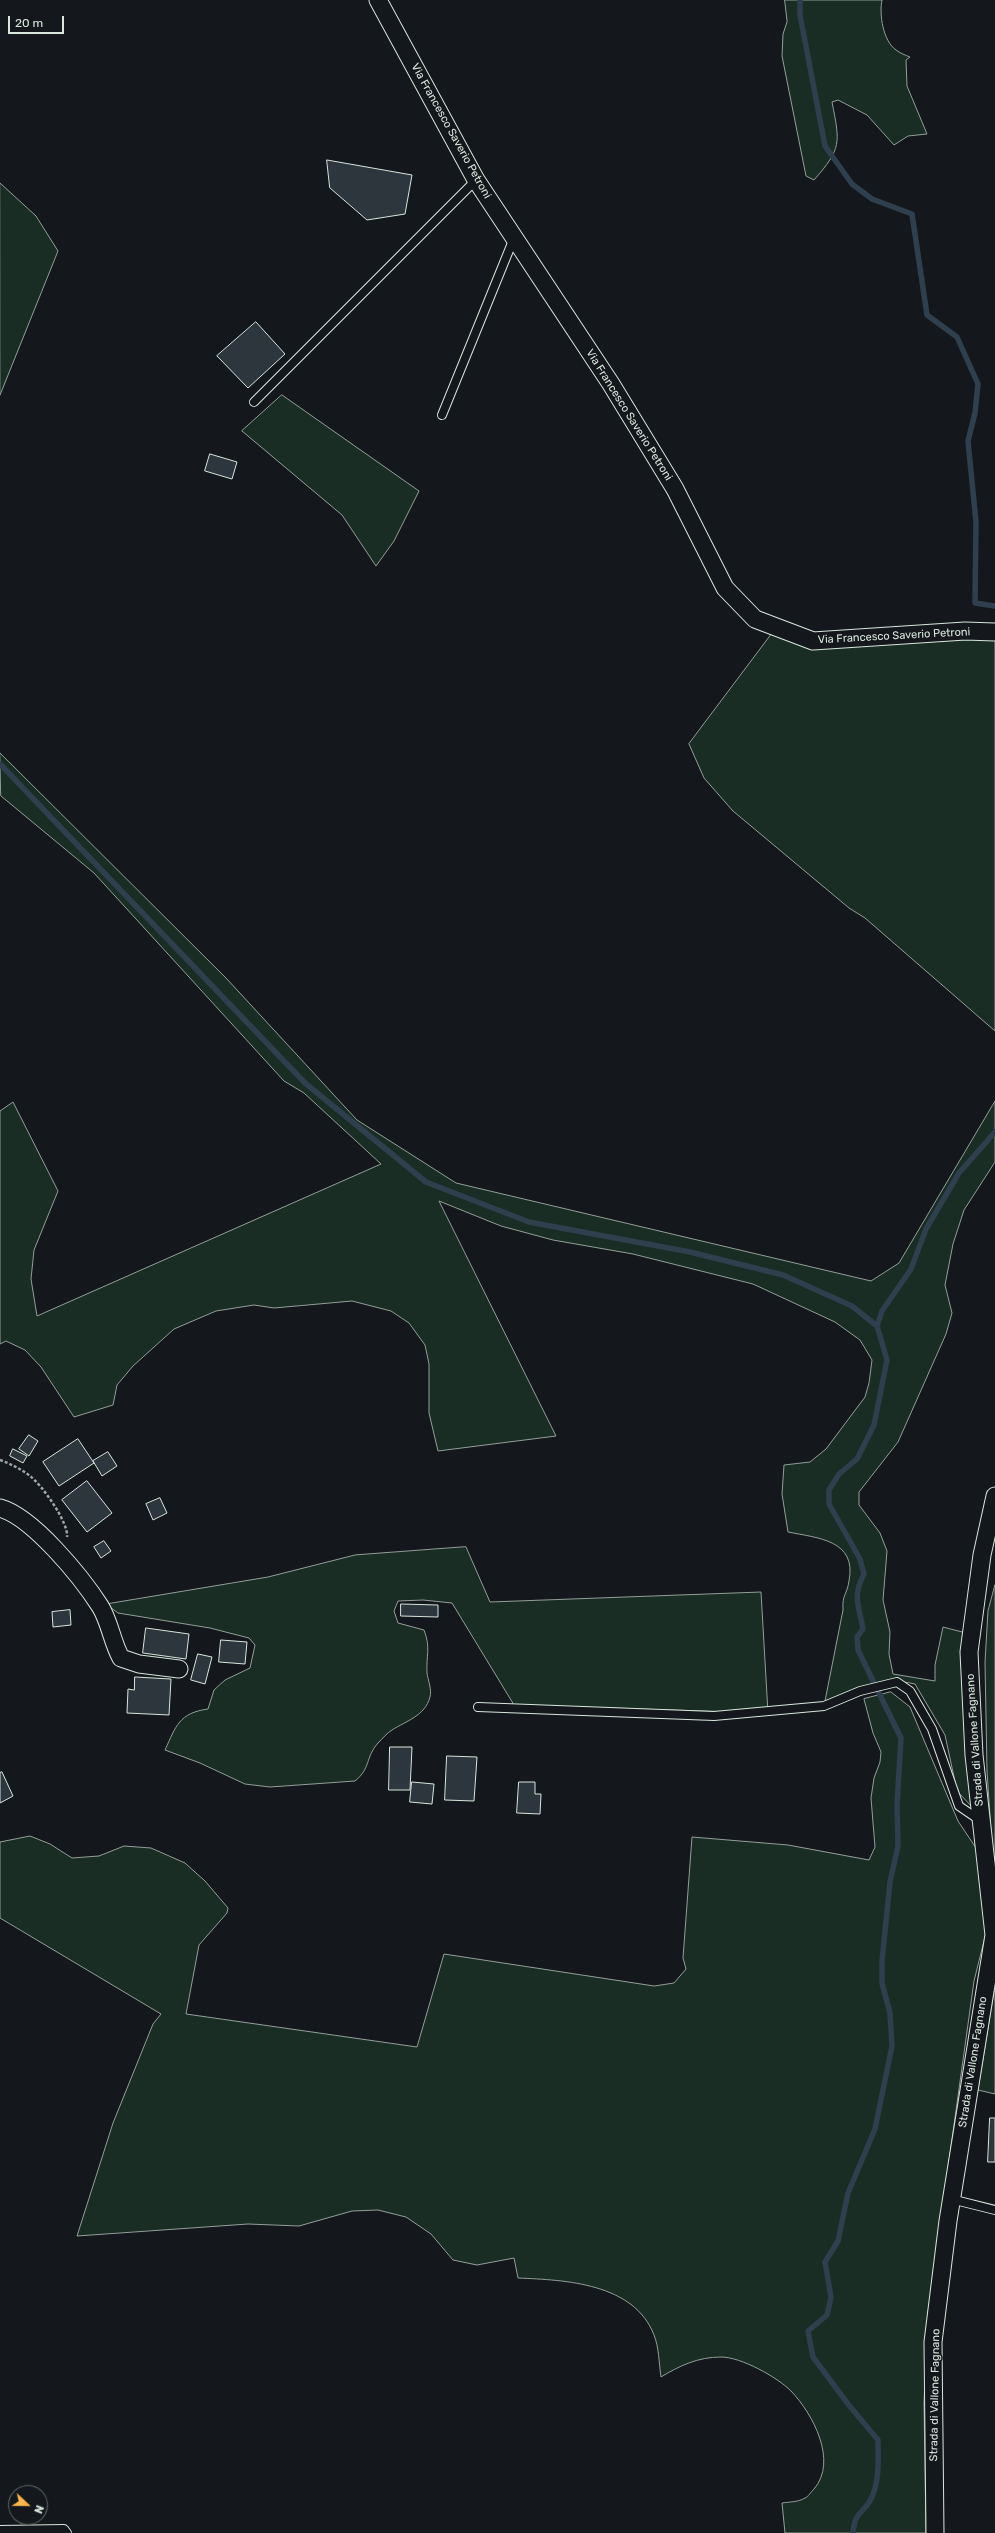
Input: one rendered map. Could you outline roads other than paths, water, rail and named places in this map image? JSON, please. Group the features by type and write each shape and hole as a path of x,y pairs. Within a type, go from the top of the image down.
{"street":[{"name":"Via Francesco Saverio Petroni","path":"378,0 476,180 611,384 675,489 725,588 755,619 813,641 965,631 995,632"},
{"name":"Strada di Vallone Fagnano","path":"935,2533 933,2342 951,2199 994,1935 974,1755 969,1652 982,1554 995,1496"},
{"path":"0,1508 8,1510 44,1537 57,1553 100,1607 121,1658 139,1664 179,1669"}],"lane":[{"path":"254,402 476,180"},
{"path":"442,415 514,238"},
{"path":"478,1707 714,1716 824,1706 884,1683 898,1682 910,1691 932,1729 959,1806 981,1821"},
{"path":"951,2199 995,2210"},
{"path":"0,2530 64,2529 67,2533"}],"waterway":[{"path":"800,0 800,15 825,146 852,184 872,199 912,214 927,315 957,337 978,384 975,413 968,441 976,522 975,603 995,606"},
{"path":"0,764 305,1083 426,1182 529,1222 690,1252 783,1275 852,1306 877,1326"},
{"path":"853,2533 857,2516 868,2504 876,2485 878,2470 878,2440 848,2404 813,2357 808,2331 827,2315 831,2297 825,2262 838,2241 848,2193 875,2129 892,2046 890,2013 882,1983 882,1961 890,1882 898,1846 897,1805 901,1738 858,1650 857,1637 863,1629 857,1595 860,1582 864,1574 860,1559 829,1504 829,1490 839,1474 857,1459 874,1425 887,1360 877,1326 882,1311 911,1269 926,1229 959,1173 995,1132"}]}
